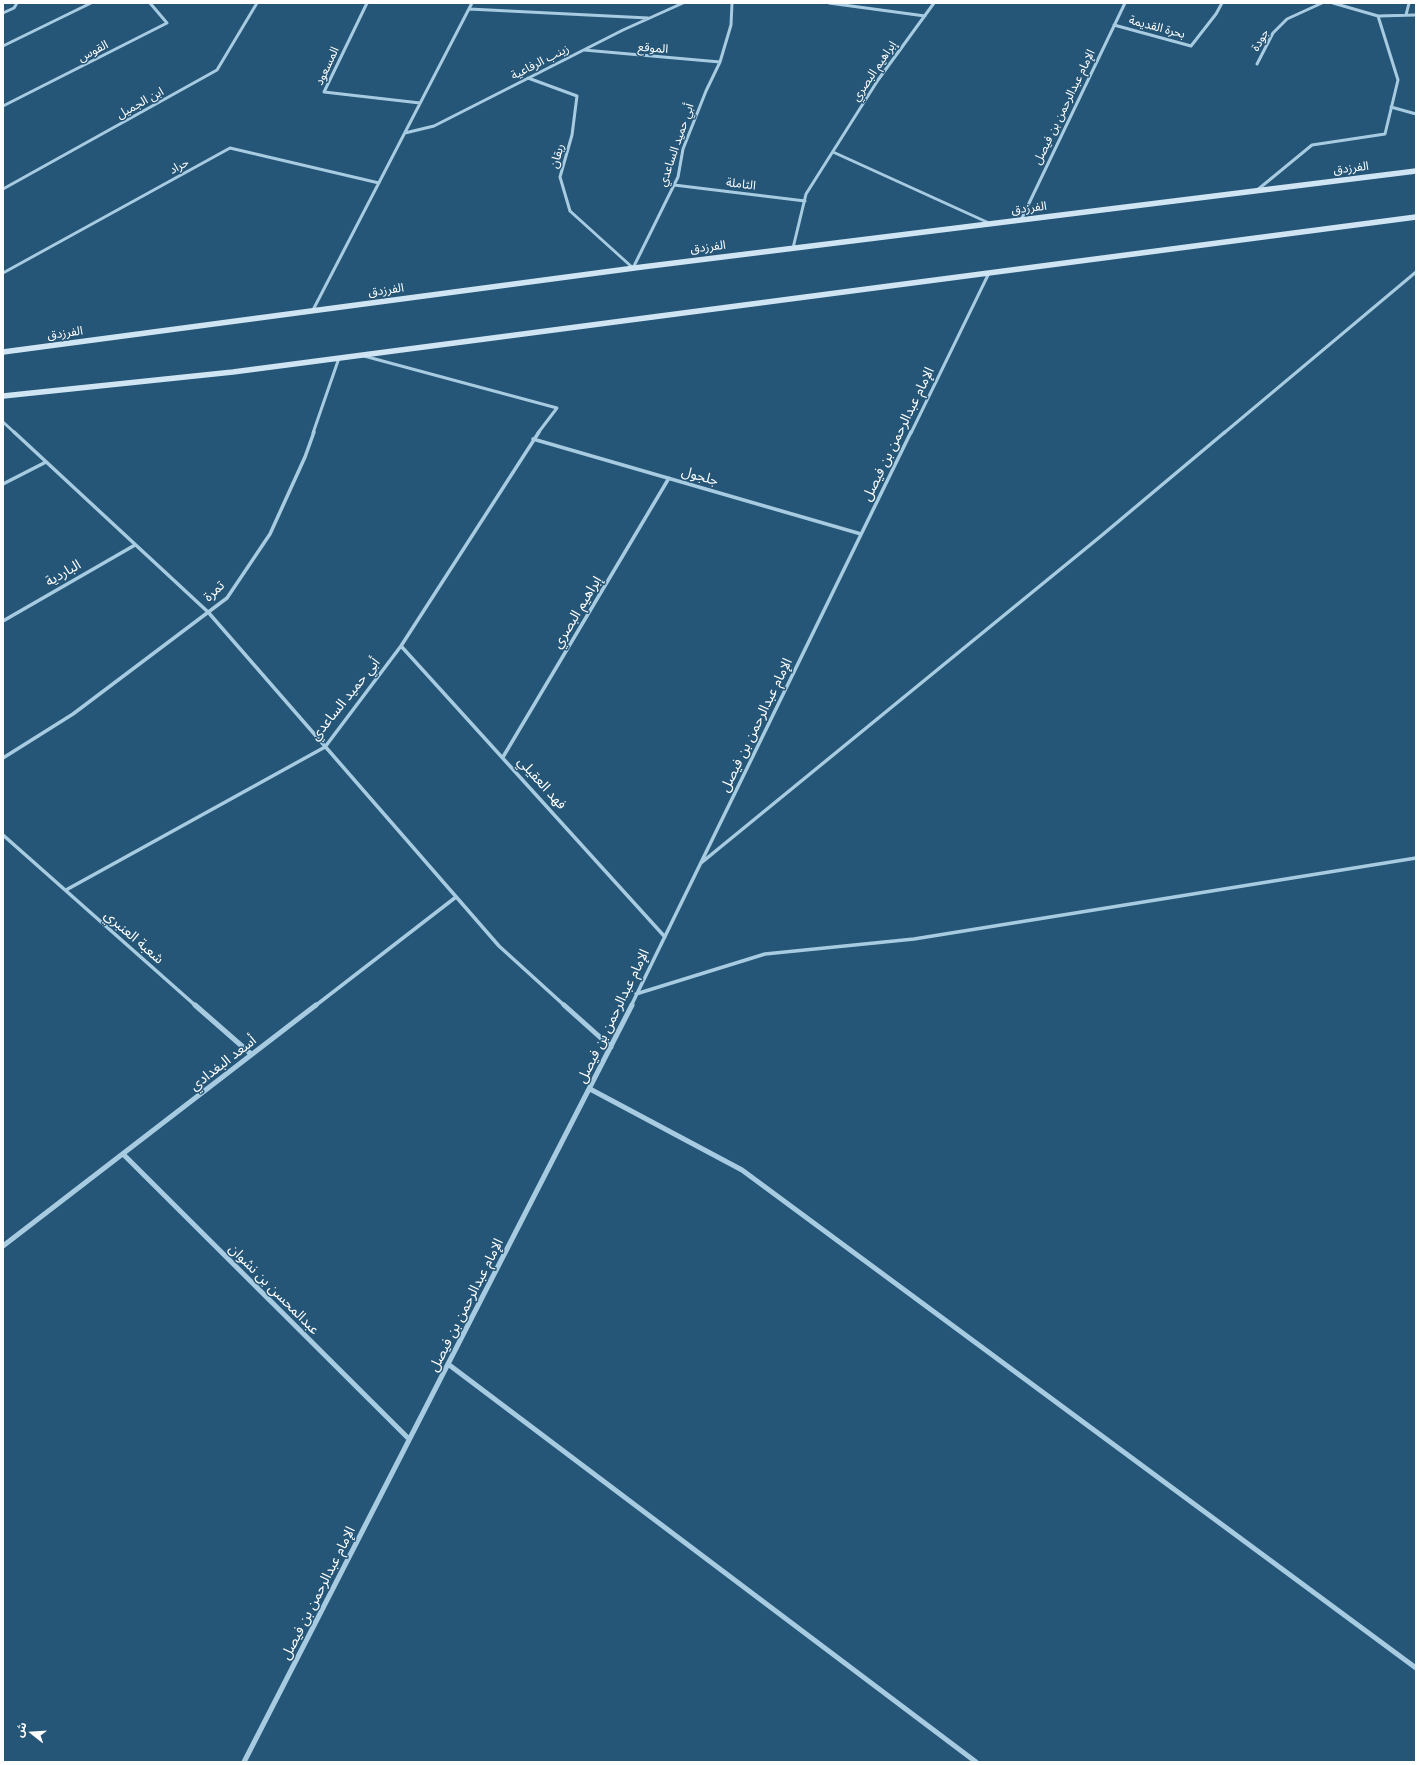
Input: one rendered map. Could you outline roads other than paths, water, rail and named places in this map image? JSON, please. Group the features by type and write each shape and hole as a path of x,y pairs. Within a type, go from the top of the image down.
{"main road":[{"name":"الفرزدق","path":"3,352 633,268 1416,171"},
{"path":"3,396 233,372 1416,217"}],"street":[{"path":"3,13 14,8 16,3"},
{"path":"3,46 91,3"},
{"name":"القوس","path":"3,106 167,23 150,3"},
{"name":"ابن الجميل","path":"3,189 217,70 257,3"},
{"name":"المسعود","path":"367,3 324,92 420,103"},
{"path":"313,310 472,3"},
{"name":"زينب الرفاعية","path":"405,133 434,126 584,50 683,3"},
{"name":"أبي حميد الساعدي","path":"633,268 678,177 683,149 720,62 731,25 732,3"},
{"path":"829,3 925,16"},
{"name":"إبراهيم البصري","path":"793,248 806,194 878,80 934,3"},
{"name":"الإمام عبدالرحمن بن فيصل","path":"1021,220 1125,3"},
{"name":"بحرة القديمة","path":"1114,25 1191,46 1216,14 1222,3"},
{"name":"جودة","path":"1256,64 1273,33 1287,19 1322,3"},
{"path":"1333,3 1378,16 1416,15"},
{"path":"1406,15 1409,3"},
{"path":"469,9 649,18"},
{"path":"1256,190 1312,145 1385,134 1398,80 1378,16"},
{"name":"الموقع","path":"584,50 720,62"},
{"name":"ربقان","path":"528,78 577,96 572,135 560,177 570,211 633,268"},
{"path":"1391,107 1416,114"},
{"name":"حراد","path":"3,273 230,148 379,183"},
{"path":"833,152 989,224"},
{"name":"الثاملة","path":"674,185 805,201"},
{"path":"700,864 1102,536 1416,272"},
{"name":"الإمام عبدالرحمن بن فيصل","path":"244,1762 590,1088 989,273"},
{"name":"أبي حميد الساعدي","path":"66,890 325,747 401,646 533,438 557,408 361,355"},
{"name":"تمرة","path":"3,758 74,714 227,598 270,534 305,457 339,358"},
{"path":"3,422 208,612 499,946 611,1046"},
{"name":"جلجول","path":"533,438 861,534"},
{"path":"3,484 46,462"},
{"name":"إبراهيم البصري","path":"503,757 669,478"},
{"name":"الباردية","path":"3,621 135,544"},
{"name":"فهد العقيلي","path":"401,646 665,937"},
{"name":"شعبة العنبري","path":"3,835 251,1054"},
{"path":"636,994 765,954 914,939 1416,858"},
{"name":"أسعد البغدادي","path":"3,1246 456,897"},
{"path":"590,1088 742,1170 1416,1668"},
{"name":"عبدالمحسن بن نشوان","path":"123,1154 409,1439"},
{"path":"448,1364 976,1762"}]}
